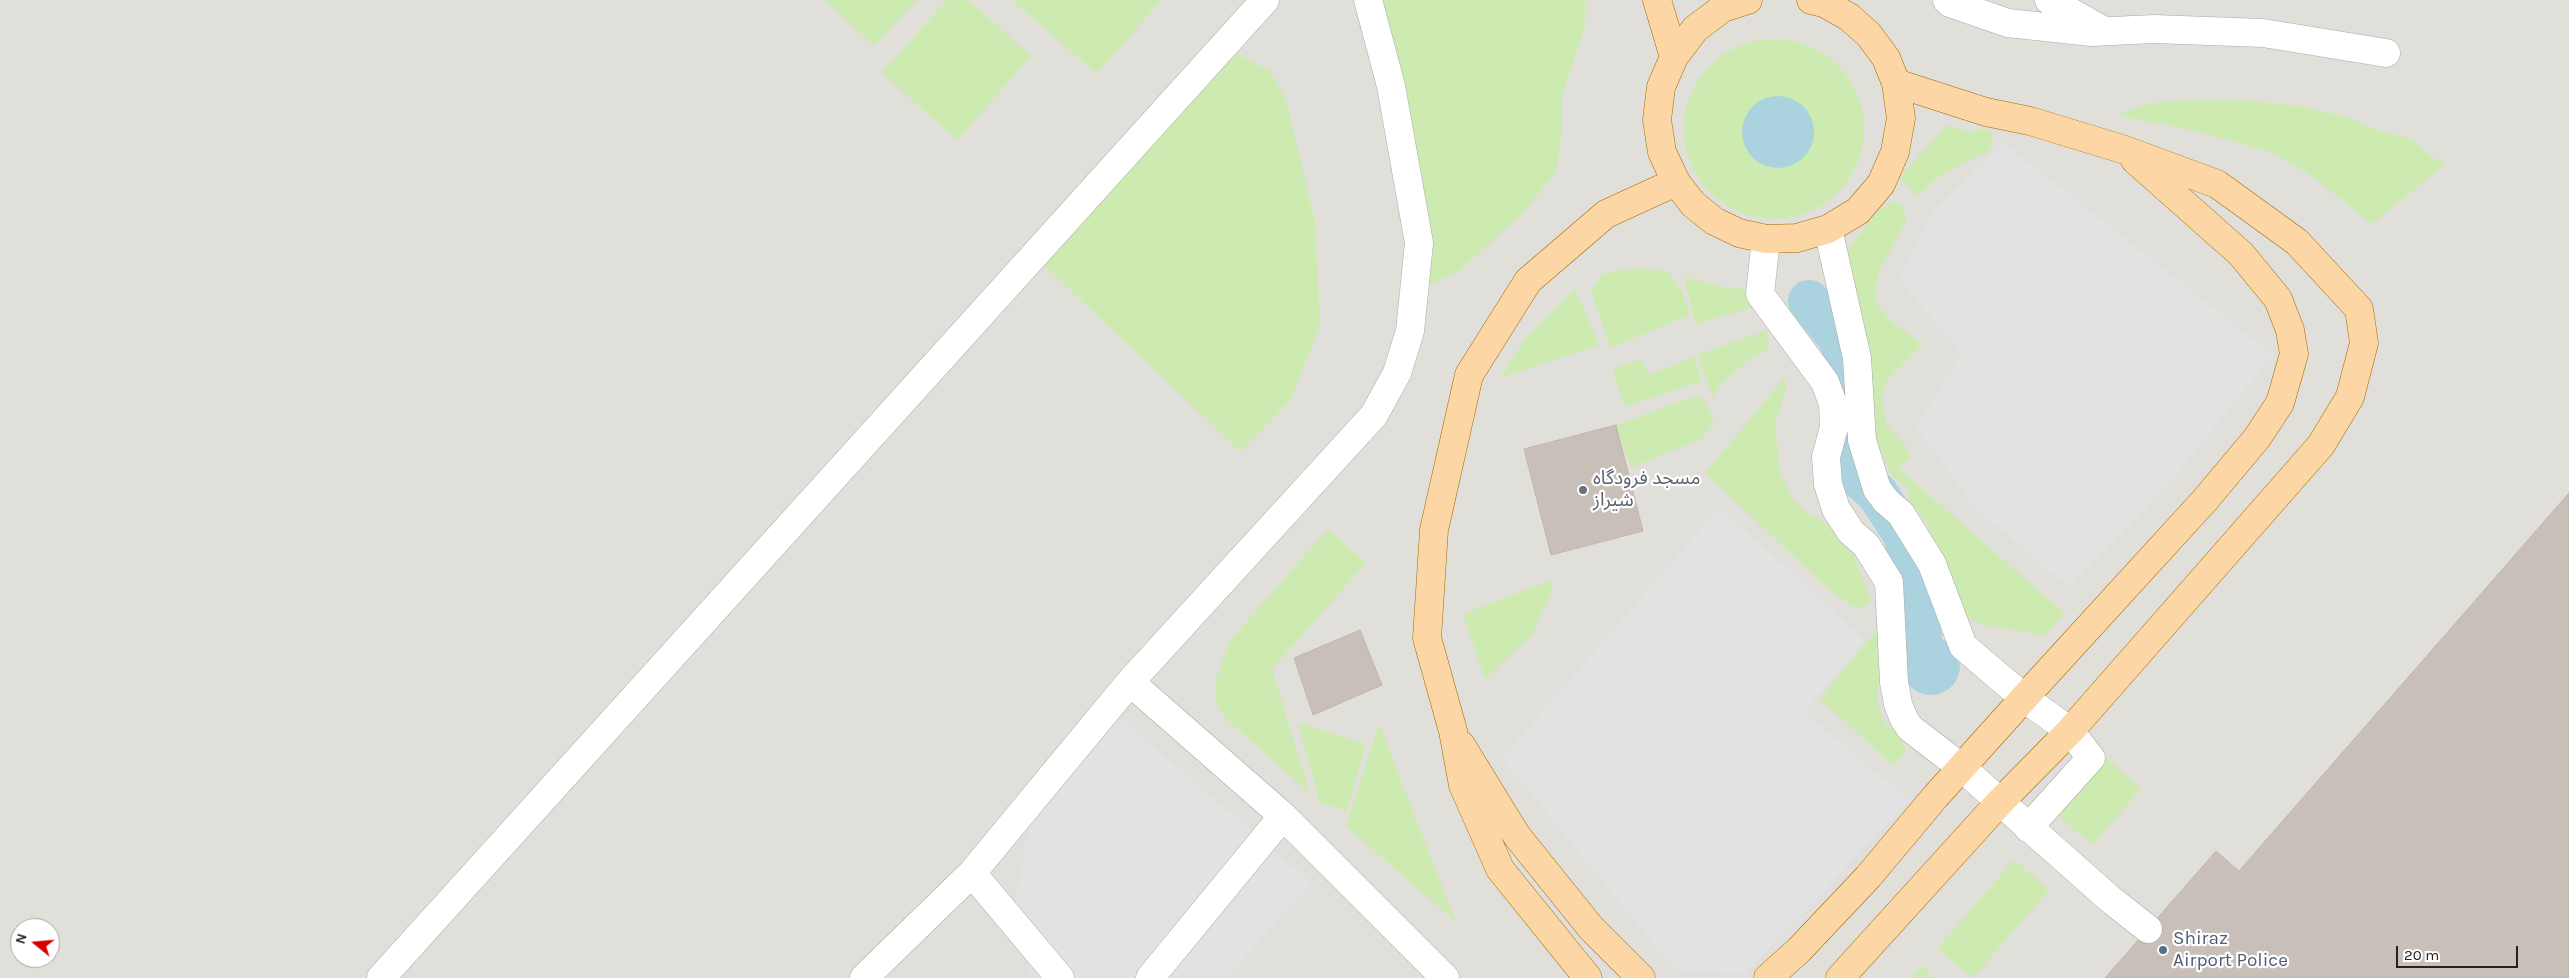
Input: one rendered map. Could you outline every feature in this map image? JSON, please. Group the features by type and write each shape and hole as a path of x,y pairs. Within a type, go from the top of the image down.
{"main road":[{"path":"1657,0 1674,57"},
{"path":"1748,0 1723,8 1695,29 1674,57 1661,87 1657,120 1662,152 1676,182 1693,204 1714,221 1739,233 1766,238 1797,238 1828,229 1858,211 1881,184 1896,152 1901,118 1896,83 1886,58 1870,35 1849,17 1819,1"},
{"path":"1840,978 1999,802 2070,732 2321,445 2350,397 2364,343 2359,309 2297,242 2217,184 2122,149 2030,121 1986,112 1896,83"},
{"path":"1768,978 1799,950 1868,877 2024,698 2206,500 2256,438 2280,402 2294,354 2290,330 2278,299 2241,254 2122,149"},
{"path":"1588,978 1500,870 1463,785 1453,731 1427,638 1434,530 1469,375 1528,281 1606,214 1676,182"},
{"path":"1453,731 1517,836 1591,928 1641,978"}],"street":[{"path":"381,978 1265,0"},
{"path":"864,978 972,873 1130,682 1374,415 1397,374 1410,331 1419,243 1391,86 1368,0"},
{"path":"1947,0 1950,3 2008,23 2105,32 2154,29 2263,33 2386,53"},
{"path":"2048,0 2105,32"},
{"path":"1828,229 1857,358 1862,440 1877,489 1886,501 1901,514 1932,564 1963,646 2024,698 2070,732 2091,758 2028,828"},
{"path":"1766,238 1760,294 1825,382 1833,404 1834,427 1826,457 1828,484 1836,510 1851,532 1866,546 1889,582 1894,682 1898,704 1910,728 1962,768 2110,899 2148,929"},
{"path":"1130,682 1283,816 1445,978"},
{"path":"1150,978 1283,816"},
{"path":"972,873 1060,978"}],"shaded area":[{"path":"0,0 2569,0 2569,978 0,978"},
{"path":"2004,143 2273,355 2164,490 2068,587 1975,508 1916,427 1962,353 1899,280 1935,209"},
{"path":"1720,507 1865,640 1804,712 1909,800 1745,974 1675,970 1502,758"},
{"path":"1123,720 1311,883 1226,978 1034,978 1029,972 1015,904 1026,839 1033,819 1111,723"}],"green space":[{"path":"825,0 917,0 874,46"},
{"path":"947,0 968,0 1031,56 957,140 882,73"},
{"path":"1012,0 1161,0 1097,74"},
{"path":"1358,0 1585,0 1585,28 1561,98 1562,128 1557,170 1523,213 1459,271 1413,294 1421,263"},
{"path":"1774,39 1792,41 1808,46 1824,54 1838,65 1849,79 1857,95 1862,111 1864,129 1862,147 1857,163 1849,179 1838,193 1824,204 1808,212 1792,217 1774,219 1756,217 1740,212 1724,204 1710,193 1699,179 1691,163 1686,147 1684,129 1686,111 1691,95 1699,79 1710,65 1724,54 1740,46 1756,41"},
{"path":"1232,51 1270,71 1286,100 1315,221 1320,325 1291,399 1241,452 1043,264"},
{"path":"2191,99 2239,100 2298,106 2345,116 2377,130 2412,139 2431,156 2445,164 2372,224 2309,174 2271,152 2191,130 2117,115 2147,104"},
{"path":"1946,126 1974,132 1983,128 1991,131 1993,142 1989,152 1969,160 1934,180 1918,196 1899,178"},
{"path":"1891,202 1902,204 1907,219 1880,270 1876,286 1877,304 1891,321 1923,344 1887,380 1882,400 1887,426 1905,444 1910,456 1899,469 2064,613 2045,636 1985,625 1955,613 1928,524 1910,502 1908,487 1893,477 1880,450 1868,434 1843,271 1848,249 1879,210"},
{"path":"1621,270 1659,270 1669,273 1683,293 1690,315 1610,348 1591,290 1603,274"},
{"path":"1684,277 1723,287 1739,288 1750,293 1758,306 1695,324"},
{"path":"1575,288 1599,345 1500,378 1525,339"},
{"path":"1767,330 1769,343 1765,352 1749,359 1720,385 1713,397 1697,355"},
{"path":"1694,357 1702,381 1624,407 1613,369 1642,359 1648,375"},
{"path":"1785,377 1786,390 1775,425 1780,472 1792,498 1806,513 1832,526 1854,555 1871,601 1859,610 1833,593 1705,473"},
{"path":"1693,397 1703,398 1714,420 1703,438 1631,468 1616,425"},
{"path":"1328,529 1366,563 1272,669 1310,793 1226,719 1215,702 1216,679 1229,642"},
{"path":"1551,580 1551,592 1533,634 1485,679 1463,614"},
{"path":"1879,627 1883,666 1878,687 1878,705 1885,723 1898,735 1906,750 1894,766 1820,699"},
{"path":"1298,723 1366,744 1347,811 1320,803"},
{"path":"1379,724 1456,922 1346,826"},
{"path":"2105,757 2141,789 2092,845 2056,814"},
{"path":"2014,860 2049,890 1973,978 1937,949"},
{"path":"1921,966 1934,978 1911,978"}],"water":[{"path":"1778,96 1792,99 1804,106 1811,118 1814,132 1811,146 1804,158 1792,165 1778,168 1764,165 1752,158 1745,146 1742,132 1745,118 1752,106 1764,99"},
{"path":"1931,637 1942,639 1955,650 1960,666 1958,677 1947,690 1931,695 1920,693 1907,682 1902,666 1904,655 1915,642"}],"building":[{"name":"مسجد فرودگاه شیراز","path":"1616,425 1643,531 1551,555 1524,449"},
{"path":"2569,493 2569,978 2105,978 2216,851 2239,871"},
{"path":"1360,630 1382,685 1313,715 1294,658"}],"waterway":[{"path":"1809,301 1838,337 1849,364 1851,394 1843,423 1844,443 1851,463 1862,480 1877,493 1905,536 1921,638"}],"place":[{"name":"مسجد فرودگاه شیراز","path":"1583,490"},
{"name":"Shiraz Airport Police","path":"2163,950"}]}
